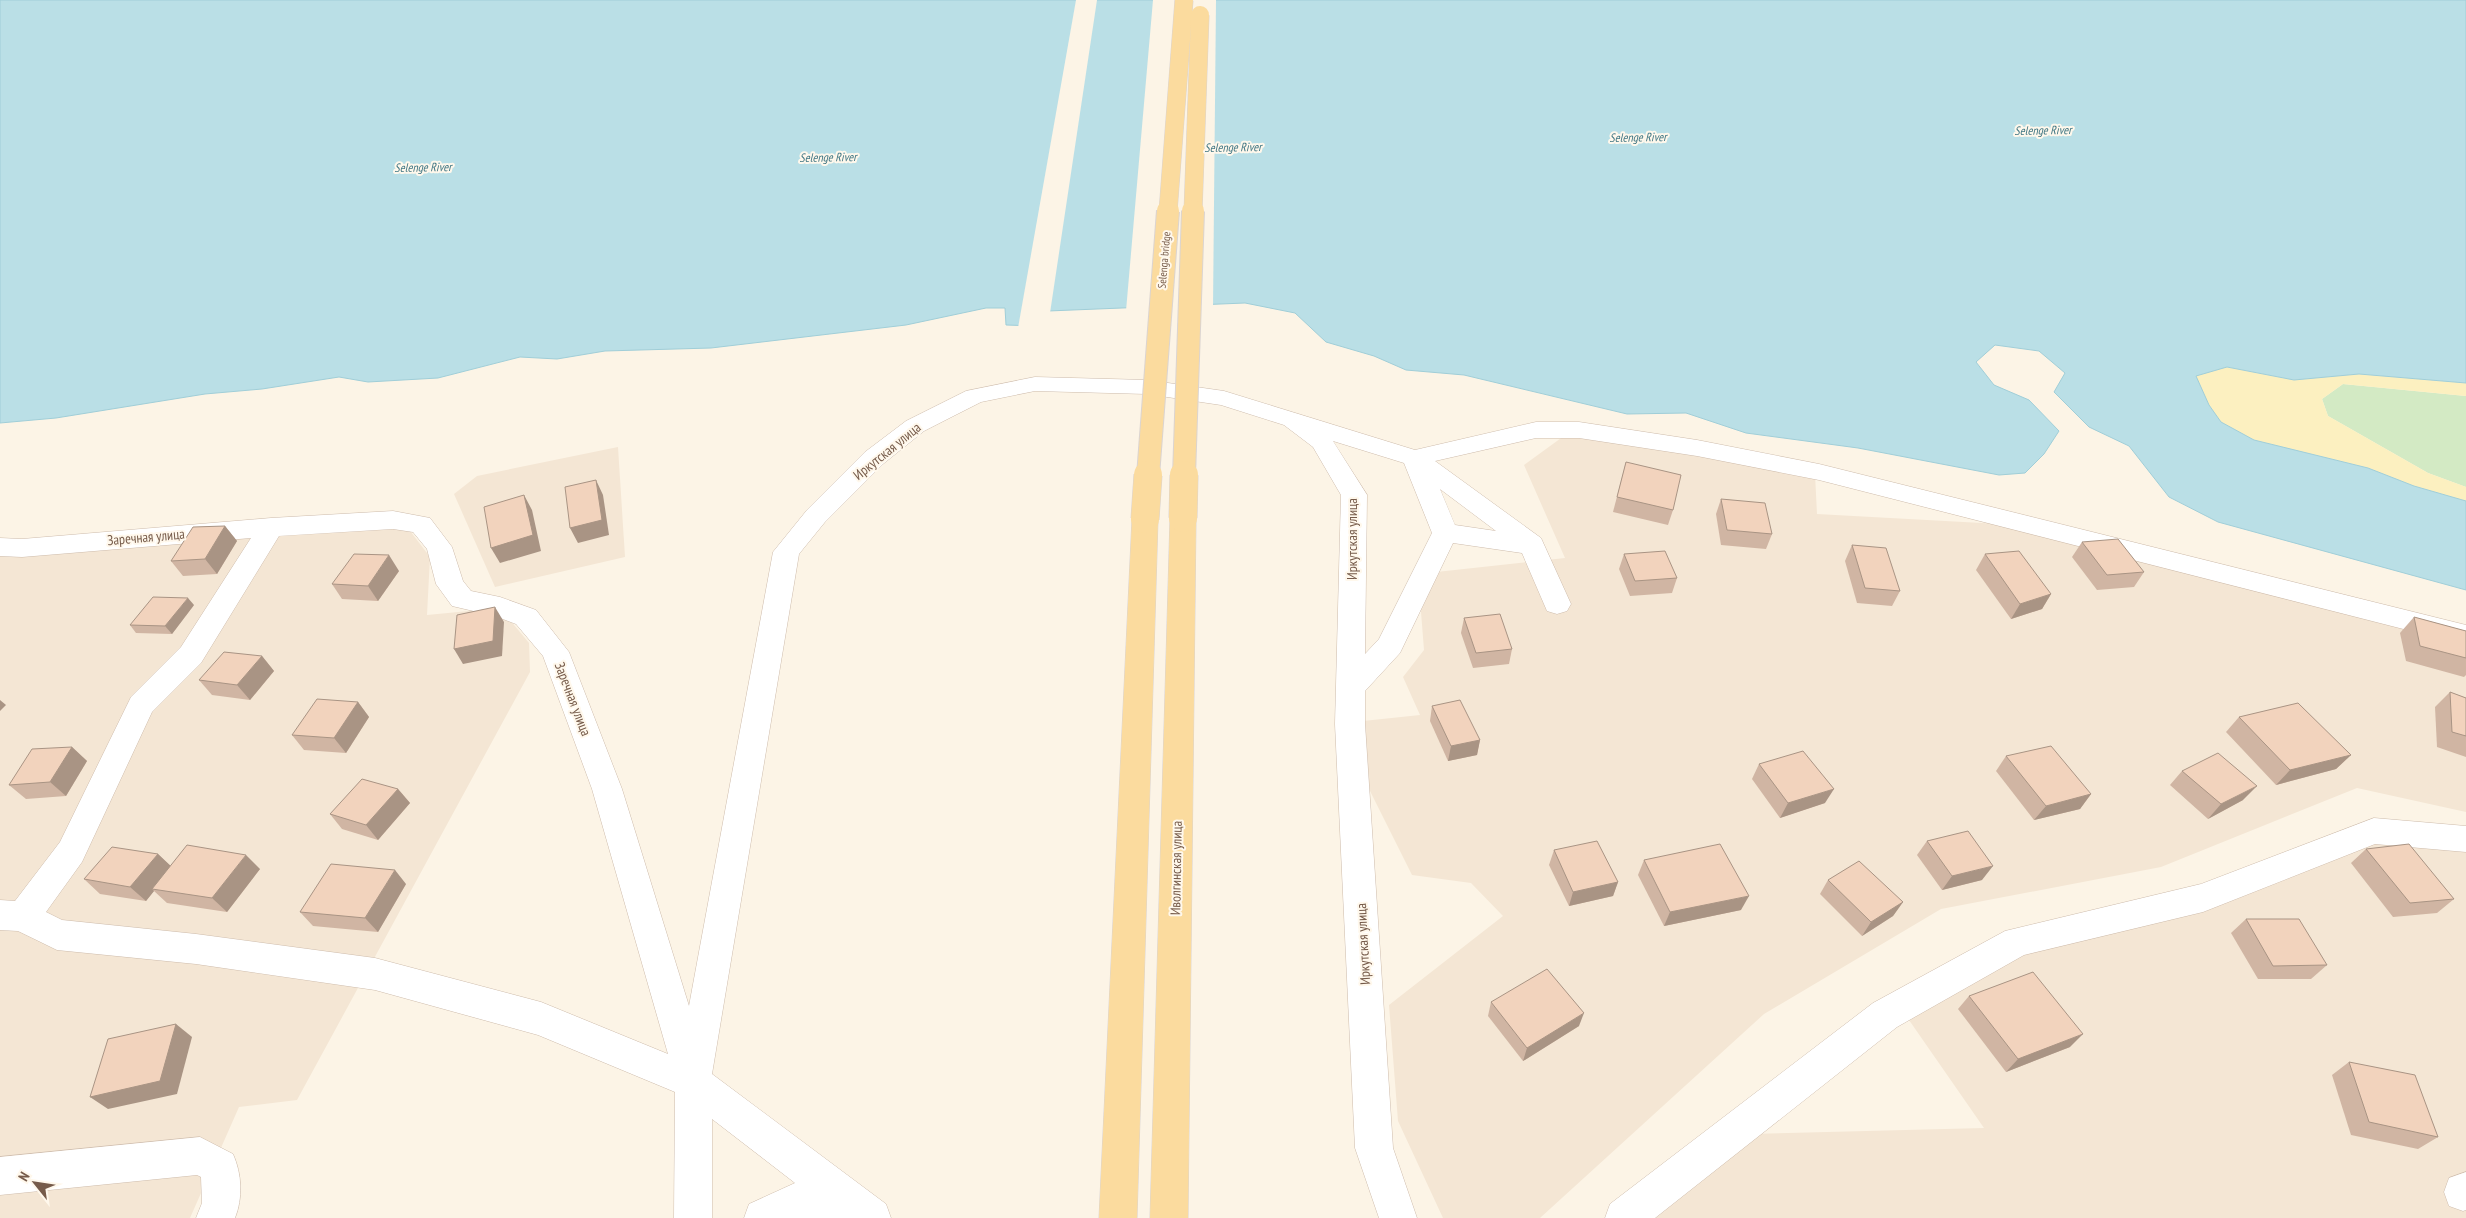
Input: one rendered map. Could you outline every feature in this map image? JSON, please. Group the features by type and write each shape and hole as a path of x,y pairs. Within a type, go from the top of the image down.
{"main road":[{"name":"Selenga bridge","path":"1118,1218 1145,519 1184,0"},
{"name":"Selenga bridge","path":"1183,518 1190,286 1195,202 1200,0"},
{"name":"Иволгинская улица","path":"1170,1218 1183,518"}],"street":[{"name":"Иркутская улица","path":"693,1082 786,552 816,516 874,458 915,426 974,396 1035,384 1147,387 1224,398 1292,420 1322,442 1354,496 1350,724 1374,1148 1398,1218"},
{"path":"1292,420 1414,458 1532,545 1557,604"},
{"path":"1414,458 1536,430 1579,430 1697,448 1819,472 2466,635"},
{"path":"1351,687 1390,646 1445,532 1414,458"},
{"name":"Заречная улица","path":"0,547 22,548 271,527 393,520 421,524 439,546 450,584 462,599 500,606 526,617 555,652 607,789 693,1082"},
{"path":"271,527 191,655 141,705 71,852 11,916 56,935 196,949 375,974 541,1018 693,1082 872,1218"},
{"path":"1445,532 1532,545"},
{"path":"1624,1218 1885,1015 2017,942 2203,898 2374,830 2466,839"},
{"path":"693,1082 693,1218"},
{"path":"0,1176 200,1156 220,1167 221,1205 215,1218"},
{"path":"763,1218 802,1199 858,1218"}],"shaded area":[{"path":"1568,433 1815,474 1817,514 2000,524 2447,637 2466,647 2466,812 2357,788 2161,867 1941,909 1764,1014 1540,1218 1443,1218 1398,1121 1389,1005 1503,916 1471,883 1412,875 1364,779 1363,721 1420,715 1403,677 1424,650 1418,574 1565,558 1524,465"},
{"path":"618,447 625,557 495,587 454,494 477,476"},
{"path":"407,527 430,557 427,615 500,608 529,643 530,672 297,1100 239,1107 190,1218 0,1218 0,551 122,533"},
{"path":"2399,837 2466,846 2466,1218 1634,1218 1749,1134 1984,1128 1893,997 2312,860"}],"green space":[{"path":"2343,384 2466,396 2466,487 2428,473 2328,416 2322,399"}],"sand":[{"path":"2227,367 2294,380 2359,374 2466,383 2466,396 2343,384 2322,399 2328,416 2428,473 2466,487 2466,501 2414,486 2368,468 2254,440 2221,422 2209,405 2195,376"}],"water":[{"name":"Selenge River","path":"0,0 2466,0 2466,383 2359,374 2294,380 2227,367 2196,376 2209,405 2221,422 2254,440 2368,468 2414,486 2466,501 2466,590 2218,522 2169,497 2129,446 2089,427 2054,392 2065,373 2039,351 1995,345 1976,362 1994,385 2029,400 2059,431 2044,454 2025,473 1999,475 1858,448 1746,433 1686,413 1627,414 1464,375 1406,370 1374,356 1326,342 1295,313 1245,303 1048,311 1037,326 1006,325 1005,308 986,308 906,325 711,348 605,351 557,359 520,357 438,378 368,382 339,377 262,389 205,394 56,418 0,423"}],"pier":[{"path":"1076,0 1097,0 1050,313 1038,328 1018,328"},
{"path":"1153,0 1216,0 1213,307 1126,311"}],"building":[{"path":"1626,462 1681,475 1673,510 1617,497"},
{"path":"596,480 602,520 570,528 565,487"},
{"path":"524,495 533,535 491,548 484,507"},
{"path":"1721,499 1765,503 1772,534 1727,530"},
{"path":"225,526 205,559 171,561 193,527"},
{"path":"2118,539 2144,572 2107,575 2082,542"},
{"path":"1852,545 1886,548 1900,591 1865,588"},
{"path":"1665,551 1677,578 1635,581 1624,554"},
{"path":"2019,551 2051,594 2020,604 1985,554"},
{"path":"354,554 389,555 368,586 332,584"},
{"path":"153,597 188,598 165,626 130,625"},
{"path":"495,607 493,641 454,649 457,615"},
{"path":"1500,614 1512,649 1476,653 1464,618"},
{"path":"2414,617 2466,631 2466,658 2420,646"},
{"path":"224,652 262,656 237,685 199,680"},
{"path":"2450,692 2466,698 2466,736 2452,732"},
{"path":"317,699 358,702 334,738 292,735"},
{"path":"1460,700 1480,740 1451,746 1432,706"},
{"path":"2298,703 2351,755 2290,770 2239,717"},
{"path":"2051,746 2091,794 2046,806 2006,756"},
{"path":"72,747 50,782 9,785 32,749"},
{"path":"1803,751 1834,789 1788,803 1759,764"},
{"path":"2218,753 2257,786 2221,804 2182,771"},
{"path":"362,779 398,789 366,825 330,814"},
{"path":"1968,831 1993,866 1952,876 1927,841"},
{"path":"1597,841 1618,882 1573,892 1554,850"},
{"path":"1720,844 1749,896 1670,912 1644,860"},
{"path":"2409,844 2454,899 2410,903 2366,849"},
{"path":"187,845 246,855 212,898 152,889"},
{"path":"112,847 158,854 130,887 84,879"},
{"path":"1859,861 1903,902 1871,922 1828,880"},
{"path":"331,864 395,870 365,918 300,912"},
{"path":"2246,919 2299,919 2327,965 2273,966"},
{"path":"1547,969 1584,1013 1527,1048 1491,1002"},
{"path":"2033,972 2083,1034 2018,1059 1969,996"},
{"path":"176,1024 160,1081 90,1097 108,1039"},
{"path":"2349,1062 2415,1075 2438,1137 2369,1122"}]}
